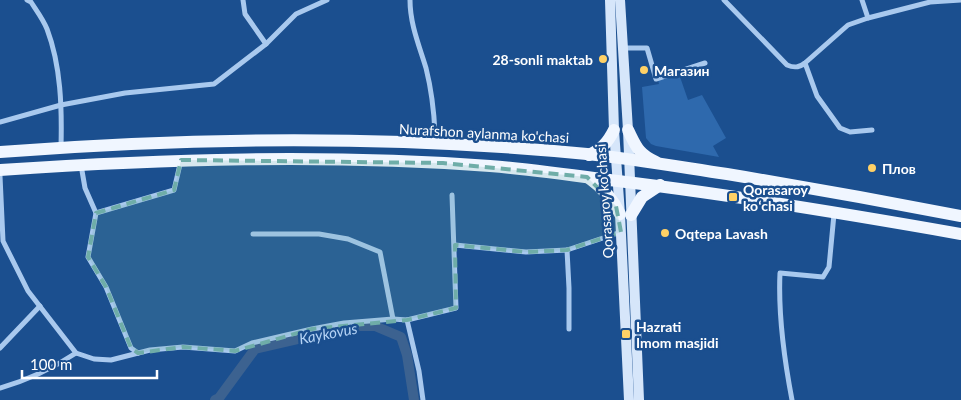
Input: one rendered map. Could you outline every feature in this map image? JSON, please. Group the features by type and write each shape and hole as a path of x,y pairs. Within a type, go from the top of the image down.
{"main road":[{"name":"Qorasaroy ko'chasi","path":"610,0 614,130 622,159 639,400"},
{"name":"Qorasaroy ko'chasi","path":"620,0 628,130 622,159"},
{"path":"589,155 599,150 605,144 614,130"},
{"path":"628,130 637,148 644,156 663,165"},
{"path":"272,159 278,150 273,142"},
{"name":"Nurafshon aylanma ko'chasi","path":"0,152 179,143 273,142 370,142 499,148 622,159 769,181 957,215"},
{"path":"370,142 363,151 364,156 370,160"},
{"path":"0,170 81,164 181,160 370,160 491,166 660,185 956,233 957,215"},
{"path":"587,177 602,188 625,214 642,197 660,185"},
{"name":"Qorasaroy ko'chasi","path":"625,214 621,232 629,400"}],"street":[{"path":"27,0 32,2 46,27 56,60 61,105 62,148"},
{"path":"242,0 245,14 266,44"},
{"path":"0,122 61,105 125,93 214,84 266,44 296,14 327,0"},
{"path":"410,0 410,15 426,70 431,96 435,133"},
{"path":"724,0 787,65 795,67 800,67 848,25 930,2 961,0"},
{"path":"862,0 868,18"},
{"path":"622,48 647,48 656,79 704,63"},
{"path":"805,63 817,96 840,128 850,132 872,130"},
{"path":"96,213 174,190 181,160"},
{"path":"81,164 85,188 96,213 88,257 106,287 131,348 138,353"},
{"path":"0,176 1,241 28,291 76,353 94,359 111,360 138,353 183,348 235,351 252,342 312,329 344,323 393,319 406,320 456,308 452,195"},
{"path":"792,400 784,355 779,301 780,273 823,277 829,267 834,212"},
{"path":"455,245 526,252 567,250 621,232"},
{"path":"253,234 320,234 348,239 380,252 393,319"},
{"path":"567,250 569,288 568,329"},
{"path":"0,348 40,306"},
{"path":"406,320 424,400"},
{"path":"0,388 22,382 51,369 76,353"}],"highlighted area":[{"path":"181,160 443,163 587,177 616,206 621,232 567,250 526,252 455,245 456,308 407,320 312,329 235,351 183,347 138,353 131,348 106,287 88,257 96,213 174,190"}],"shaded area":[{"path":"679,74 688,100 702,95 726,138 713,146 719,157 656,146 651,144 646,138 642,87 659,84 658,80"}],"waterway":[{"name":"Kaykovus","path":"215,400 219,398 255,349 355,326 375,326 401,337 407,355 414,400"}],"place":[{"name":"28-sonli maktab","path":"603,59"},
{"name":"Магазин","path":"644,70"},
{"name":"Плов","path":"872,168"},
{"name":"Qorasaroy koʻchasi","path":"733,197"},
{"name":"Oqtepa Lavash","path":"665,233"},
{"name":"Hazrati Imom masjidi","path":"626,334"}]}
